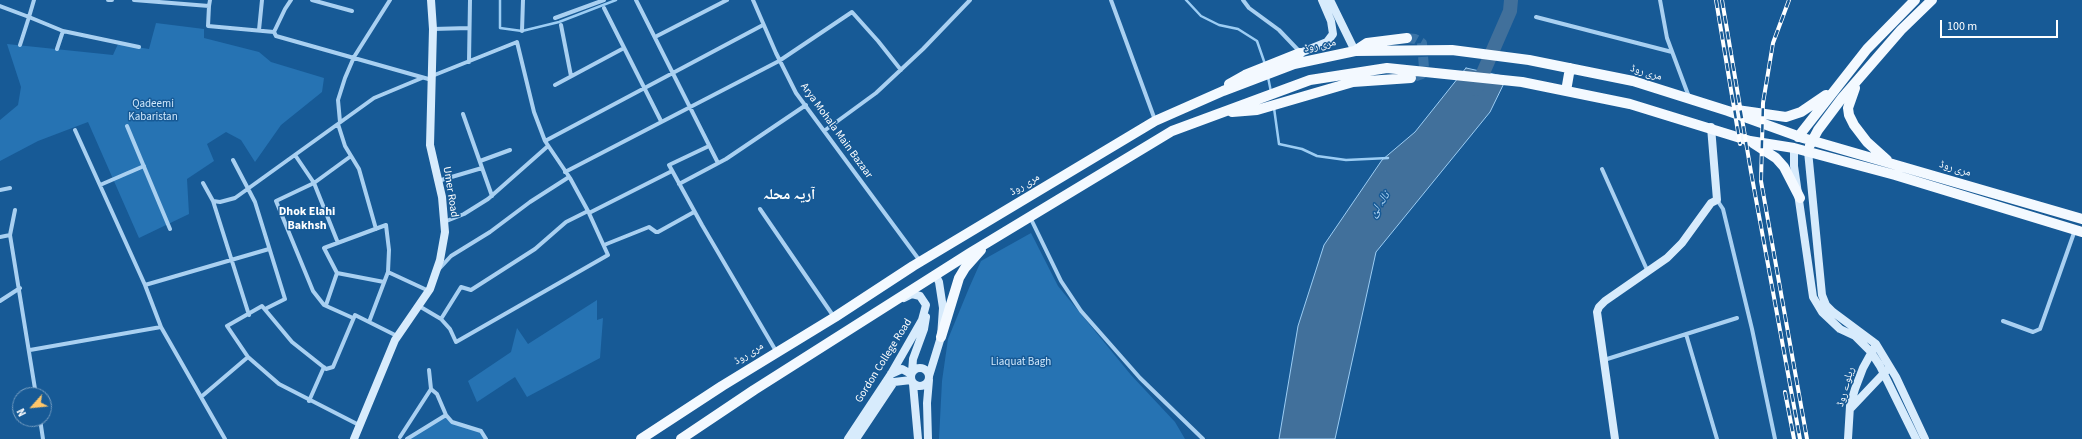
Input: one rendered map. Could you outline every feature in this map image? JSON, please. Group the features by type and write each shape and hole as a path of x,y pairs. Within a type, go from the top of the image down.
{"main road":[{"path":"1798,136 1867,49 1915,0"},
{"path":"1808,151 1818,130 1859,78 1901,30 1932,0"},
{"path":"1355,51 1367,43 1407,38"},
{"name":"مری روڈ","path":"642,439 776,351 835,317 920,262 1155,121 1223,91 1246,78 1278,66 1355,51 1452,50 1529,60 1633,81 1798,136 2082,219"},
{"path":"1278,66 1300,53"},
{"path":"1255,106 1284,90 1310,80 1387,68 1433,74 1522,82 1630,104 1711,127 1750,141 1808,151 2079,231"},
{"path":"1566,91 1570,68"},
{"path":"681,439 724,409 989,241 1172,131 1216,114 1255,106 1286,102 1353,82 1411,78"},
{"path":"1859,78 1849,104 1849,115 1854,125 1867,142 1892,163"},
{"path":"1710,106 1786,117 1801,112 1835,89"},
{"path":"1750,141 1776,158 1784,167 1800,198"},
{"path":"941,337 959,278 965,268 989,241"}],"street":[{"path":"20,46 34,0"},
{"path":"134,0 209,6"},
{"path":"210,0 208,26 274,32 276,36 354,57 422,78 432,78 517,42 534,112 545,141 588,212 608,255 456,342 450,329 440,319 419,306"},
{"path":"259,30 262,0"},
{"path":"274,32 291,0"},
{"path":"312,0 352,11"},
{"path":"376,228 359,169 345,146 339,123 338,100 354,57 390,0"},
{"name":"Umer Road","path":"354,439 397,336 428,291 435,274 443,239 444,222 438,181 430,145 433,28 431,0"},
{"path":"468,62 470,0"},
{"path":"522,31 523,0"},
{"path":"555,18 597,1 604,0"},
{"path":"636,0 718,164"},
{"path":"655,37 728,0"},
{"name":"Arya Mohala Main Bazaar","path":"753,0 779,61 796,93 920,262"},
{"path":"824,131 876,93 970,0"},
{"path":"1111,0 1155,121"},
{"path":"1243,0 1249,8 1279,30 1300,53 1327,42 1333,34 1331,21 1322,0"},
{"path":"1330,0 1355,51"},
{"path":"1660,0 1672,52 1690,99"},
{"path":"0,6 29,16 63,31 139,47"},
{"path":"604,8 661,121"},
{"path":"565,172 779,61 852,12 878,41 900,70"},
{"path":"1536,17 1672,52"},
{"path":"545,141 674,74 763,24"},
{"path":"561,25 572,76"},
{"path":"433,28 469,28"},
{"path":"57,49 63,31"},
{"path":"555,85 624,48"},
{"path":"213,201 220,202 235,198 374,98 422,78"},
{"path":"679,184 718,164 806,106"},
{"path":"463,114 492,196"},
{"path":"127,126 170,229"},
{"path":"1711,127 1717,200 1723,209 1751,321 1775,439"},
{"path":"75,130 145,285 161,327 225,439"},
{"path":"444,222 464,214 492,196 548,146"},
{"path":"709,146 669,165 694,212 776,351"},
{"path":"1794,148 1794,166 1800,198 1813,297 1822,312 1840,329 1855,336 1871,352 1883,372 1916,439"},
{"path":"480,161 510,150"},
{"path":"1808,151 1822,295 1826,305 1833,312 1876,344 1891,368 1925,439"},
{"path":"295,155 314,184 338,243"},
{"path":"351,156 314,184 276,200 313,291 326,305 353,318"},
{"path":"233,160 255,202 285,299 265,309"},
{"path":"100,185 144,166"},
{"path":"438,181 482,168"},
{"path":"1602,169 1648,272"},
{"path":"440,319 461,288 471,290 535,249 566,222 671,170 672,171"},
{"path":"435,274 451,256 490,232 530,202 568,177"},
{"path":"202,183 213,201 249,315"},
{"path":"0,190 10,188"},
{"path":"1615,439 1597,312 1599,307 1618,291 1648,272 1682,243 1711,203 1717,200"},
{"path":"760,209 835,317"},
{"path":"15,210 10,235 20,288 35,387"},
{"path":"604,245 650,227 658,232 694,212"},
{"path":"1030,216 1061,281 1081,311 1140,378 1203,439"},
{"path":"326,305 336,273 324,248 386,225 389,250 388,272 369,322"},
{"path":"2003,321 2033,332 2040,329 2079,231"},
{"path":"0,237 10,235"},
{"path":"145,285 269,249"},
{"path":"388,272 428,291"},
{"path":"336,273 384,282"},
{"path":"928,439 927,403 929,378 941,337 943,308 939,282 936,276"},
{"path":"0,301 20,288"},
{"name":"Gordon College Road","path":"848,439 891,374 922,320 926,304 920,296 912,294 874,314"},
{"path":"918,439 912,377 913,359 924,329 926,304"},
{"path":"359,425 309,401 279,384 248,357 227,326 249,315 262,306 292,342 326,369 333,367 355,315 397,336"},
{"path":"1604,360 1737,318"},
{"path":"30,350 161,327"},
{"path":"1686,334 1717,439"},
{"name":"ریلوے روڈ","path":"1848,439 1850,408 1863,368 1876,344"},
{"path":"200,397 248,357"},
{"path":"309,401 324,367"},
{"path":"912,377 920,368 924,369 929,378"},
{"path":"1850,408 1883,372 1891,368"},
{"path":"400,438 431,389 429,370"},
{"path":"891,374 902,370 912,377 916,386 924,386 929,378"},
{"name":"Gordon College Road","path":"856,439 894,382 912,377"},
{"path":"431,389 437,394 446,415 452,422 481,431 486,439"},
{"path":"407,439 446,415"},
{"path":"41,427 43,439"}],"green space":[{"name":"Qadeemi Kabaristan","path":"156,23 204,29 204,38 259,52 271,62 324,78 322,92 281,125 255,162 241,140 226,132 207,144 214,161 187,179 189,214 139,238 88,122 38,141 0,161 0,120 18,105 21,87 7,44 113,55 118,44 149,49"},
{"name":"Liaquat Bagh","path":"1031,233 1058,286 1131,375 1175,422 1185,439 939,439 942,381 948,339 981,261"},
{"path":"597,300 597,320 603,318 600,358 527,397 515,377 477,402 468,381 511,352 517,328 528,344"},
{"path":"446,415 452,422 481,431 486,439 407,439"}],"water":[{"path":"1466,68 1507,77 1490,112 1376,252 1335,439 1279,439 1298,326 1324,245 1382,160 1415,132"}],"waterway":[{"path":"500,0 500,28 522,31 559,22 616,0"},
{"path":"1186,0 1201,16 1219,25 1238,29 1257,41 1265,64"},
{"name":"نالہ لئ","path":"1476,89 1510,11 1511,0"},
{"path":"1268,77 1271,92"},
{"path":"1274,108 1279,144 1302,149 1317,156 1346,160 1388,158"}],"tunnel":[{"path":"1407,38 1415,39 1422,43 1424,68 1422,74 1411,78"}],"railway":[{"path":"1716,0 1740,144"},
{"path":"1722,0 1751,172 1800,439"},
{"path":"1789,0 1773,43 1763,103 1761,181 1807,439"},
{"path":"1785,392 1794,439"}],"district":[{"name":"آریہ محلہ","path":"789,196"},
{"name":"Dhok Elahi Bakhsh","path":"307,219"}]}
